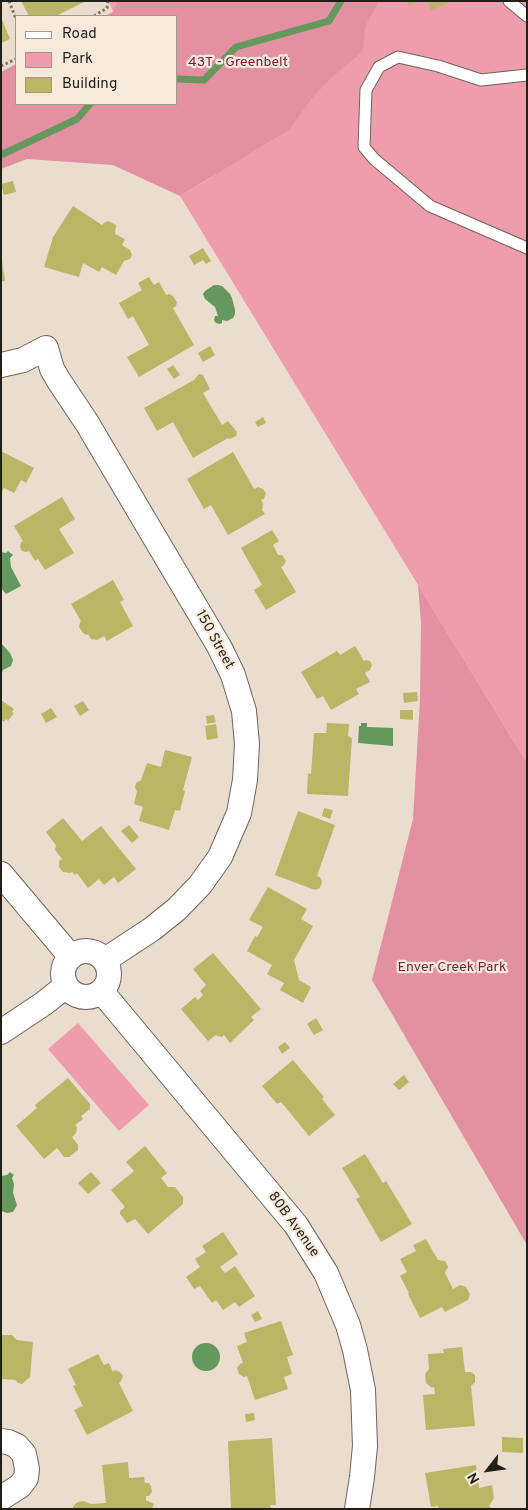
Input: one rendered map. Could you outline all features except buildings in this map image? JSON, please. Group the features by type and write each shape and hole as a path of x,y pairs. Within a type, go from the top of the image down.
{"street":[{"name":"150 Street","path":"1,365 23,360 46,348 52,369 88,423 220,648 233,675 244,711 247,744 245,780 239,812 220,858 200,885 177,909 152,929 105,960"},
{"path":"1,874 71,957"},
{"path":"89,951 100,955 105,960 110,974 109,981 102,992 90,998 83,998 76,996 66,986 64,968 71,957 77,952 89,951"},
{"path":"1,1032 66,986"},
{"name":"80B Avenue","path":"102,992 292,1219 326,1273 348,1325 363,1390 365,1446 357,1509"},
{"path":"1,1441 17,1446 24,1454 27,1469 26,1478 20,1486 1,1498"}],"lane":[{"path":"509,1 527,16"},
{"path":"527,75 481,80 438,66 398,57 379,67 366,90 364,147 374,159 430,206 527,248"}],"path":[{"path":"9,1 15,16"},
{"path":"96,15 107,8 108,1"},
{"path":"1,66 15,59"}],"green space":[{"name":"43T - Greenbelt","path":"109,1 527,1 527,763 180,196 212,177 176,105 178,105 178,15 113,12"},
{"name":"43T - Greenbelt","path":"118,1 379,1 365,27 363,51 332,77 312,98 290,129 180,196 113,165 27,159 1,169 1,72 15,65 15,105 178,105 178,15 107,15 113,12"},
{"name":"Enver Creek Park","path":"418,585 527,763 527,1245 372,980 413,819 420,699 421,623"},
{"path":"78,1023 149,1105 119,1131 48,1049"}],"shaded area":[{"path":"214,285 222,286 230,294 235,310 233,318 227,321 222,320 220,324 214,320 215,316 218,316 215,307 205,299 203,294"},
{"path":"8,551 13,555 10,558 11,567 21,586 6,594 1,588 1,552 6,553"},
{"path":"1,643 10,653 13,660 11,666 3,670 1,675"},
{"path":"361,723 367,723 367,727 393,728 393,746 358,743 359,726 361,726"},
{"path":"10,1172 14,1175 12,1178 14,1184 13,1193 17,1205 13,1212 7,1213 1,1211 1,1176 7,1175"},
{"path":"206,1343 216,1347 220,1357 216,1367 206,1371 196,1367 192,1357 196,1347"}],"waterway":[{"path":"178,79 204,80 236,47 329,21 341,1"},
{"path":"1,155 77,119 89,105"}]}
